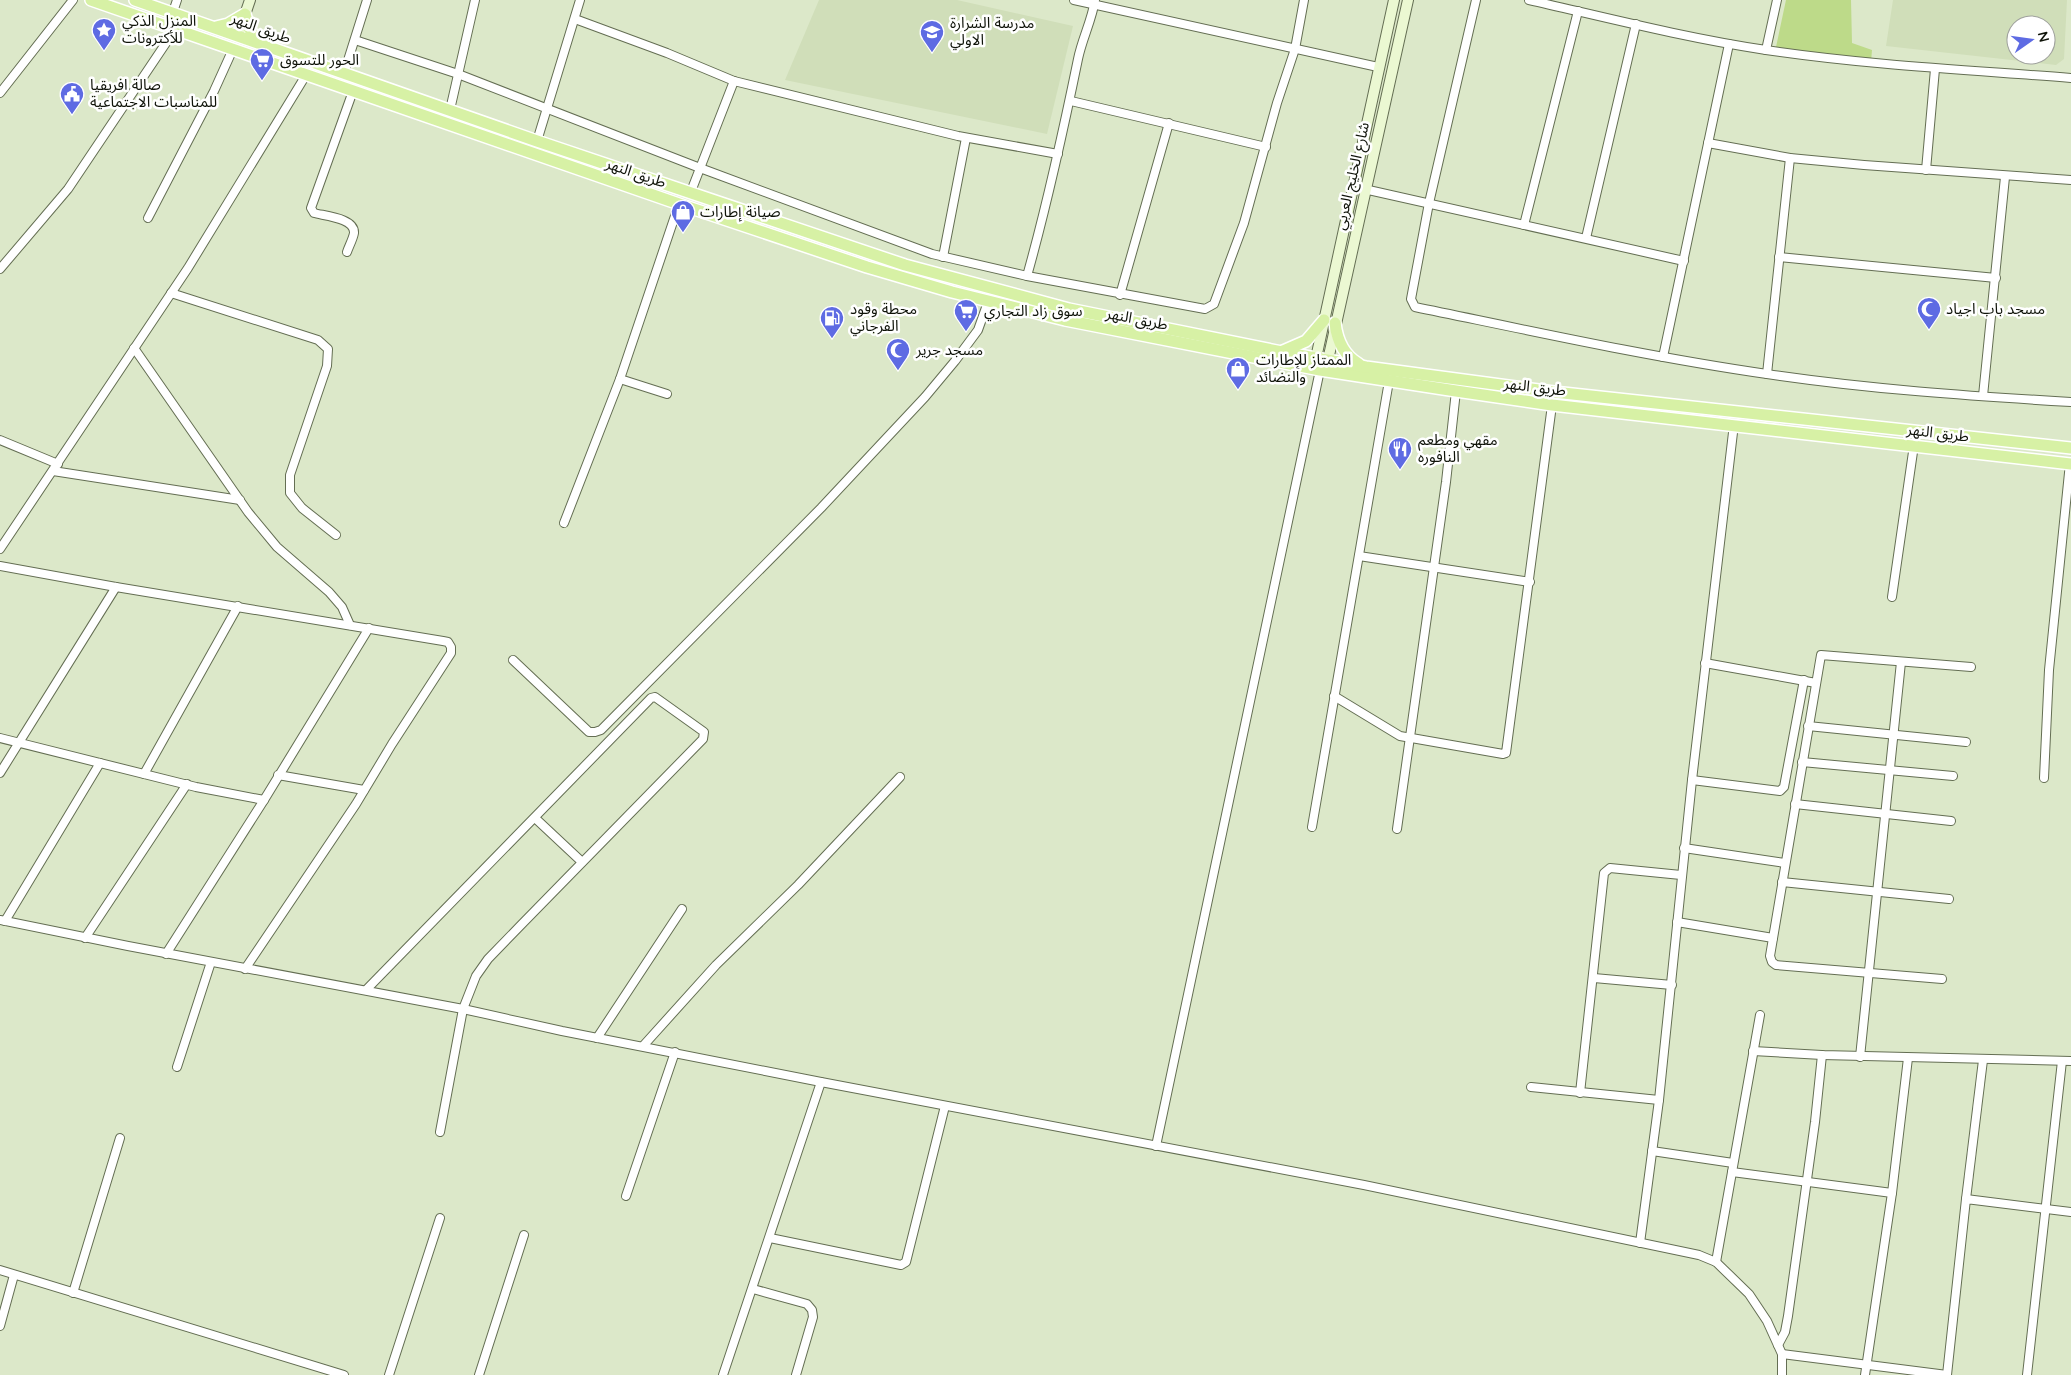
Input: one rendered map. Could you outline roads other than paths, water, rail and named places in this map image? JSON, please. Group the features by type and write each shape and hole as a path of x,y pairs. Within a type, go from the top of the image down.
{"main road":[{"name":"طريق النهر","path":"91,0 679,204 867,267 988,302 1065,320 1320,370 1389,381 1552,404 2070,464"},
{"name":"طريق النهر","path":"135,0 690,194 905,265 1068,308 1282,352 1366,366 1554,392 2071,448"},
{"path":"238,35 250,0"},
{"name":"شارع الخليج العربي","path":"1328,360 1330,321 1378,67 1394,0"},
{"name":"شارع الخليج العربي","path":"1316,358 1330,321 1364,189 1408,0"},
{"path":"216,27 228,24 245,14"},
{"path":"245,14 249,28 260,43"},
{"path":"1282,352 1306,341 1330,321 1343,350 1357,362 1366,366"}],"street":[{"path":"0,93 72,0"},
{"path":"173,12 178,0"},
{"path":"344,73 367,0"},
{"path":"447,123 475,0"},
{"path":"537,141 580,0"},
{"path":"1074,0 1095,2 1378,67"},
{"path":"355,40 458,74 700,168 942,257 1120,295 1205,309 1212,306 1242,230 1277,103 1295,49 1304,0"},
{"path":"1476,0 1429,204 1411,299 1415,307 1663,357 1767,374 1870,387 2071,402"},
{"path":"1529,0 1729,44 1766,50 1852,62 2071,78"},
{"path":"1766,50 1777,0"},
{"path":"1027,276 1071,101 1078,57 1095,2"},
{"path":"1524,225 1578,11"},
{"path":"575,19 667,53 734,81 966,138 1058,154"},
{"path":"1586,238 1636,24"},
{"path":"0,269 68,189 176,28"},
{"path":"1663,357 1729,44"},
{"path":"148,218 214,91 233,49"},
{"path":"1926,170 1935,69"},
{"path":"0,549 56,468 171,293 306,75"},
{"path":"690,194 734,81"},
{"path":"347,252 354,232 352,226 348,222 314,213 311,208 353,91"},
{"path":"1071,101 1266,146"},
{"path":"1120,295 1169,124"},
{"path":"942,257 966,138"},
{"path":"1708,143 1790,158 2005,177 2071,180"},
{"path":"1767,374 1790,158"},
{"path":"1982,396 1996,278 2005,177"},
{"path":"1364,189 1684,261"},
{"path":"564,523 620,379 679,204"},
{"path":"1779,257 1996,278"},
{"path":"171,293 318,340 328,350 326,366 290,475 290,493 302,508 336,535"},
{"path":"512,660 589,732 601,730 821,508 925,397 978,330 988,302"},
{"path":"134,348 240,500 277,547 329,592 342,607 350,625"},
{"path":"1156,1146 1320,370"},
{"path":"620,379 667,394"},
{"path":"1312,827 1389,381"},
{"path":"1397,829 1435,567 1456,391"},
{"path":"1334,696 1396,735 1503,754 1506,752 1530,582 1552,404"},
{"path":"1640,1242 1659,1100 1672,985 1681,875 1734,424"},
{"path":"0,440 56,468 240,500"},
{"path":"1892,597 1914,445"},
{"path":"2044,778 2050,670 2070,464"},
{"path":"1359,556 1530,582"},
{"path":"0,566 448,642 451,647 451,653 364,790 244,969"},
{"path":"0,773 116,587"},
{"path":"144,774 238,606"},
{"path":"166,954 264,800 369,628"},
{"path":"1942,978 1776,965 1772,962 1770,956 1821,655 1971,667"},
{"path":"1860,1056 1901,662"},
{"path":"1705,663 1816,683"},
{"path":"1692,780 1776,790 1784,787 1804,680"},
{"path":"366,990 653,696 704,732 704,739 488,959 476,976 463,1009 440,1132"},
{"path":"1808,726 1966,742"},
{"path":"0,738 144,774 264,800"},
{"path":"1802,762 1953,776"},
{"path":"100,763 2,920 166,954 463,1009 597,1038 821,1082 1364,1185 1699,1255 1716,1262 1749,1294 1767,1321 1782,1354 1782,1375"},
{"path":"278,775 364,790"},
{"path":"644,1046 716,965 798,885 900,777"},
{"path":"84,938 187,784"},
{"path":"1795,804 1951,821"},
{"path":"535,818 582,862"},
{"path":"1684,848 1785,863"},
{"path":"1580,1093 1604,873 1606,869 1610,868 1681,875"},
{"path":"1782,882 1949,900"},
{"path":"597,1038 682,909"},
{"path":"1677,922 1773,938"},
{"path":"177,1067 211,962"},
{"path":"1594,978 1672,985"},
{"path":"1716,1262 1760,1015"},
{"path":"1754,1050 1908,1058 2071,1061"},
{"path":"626,1196 675,1052"},
{"path":"1778,1345 1785,1332 1788,1316 1815,1122 1822,1055"},
{"path":"1865,1375 1892,1193 1908,1058"},
{"path":"1782,1354 1947,1375 1983,1060"},
{"path":"2027,1375 2062,1061"},
{"path":"722,1375 753,1289 821,1082"},
{"path":"1531,1087 1659,1100"},
{"path":"770,1238 901,1265 906,1262 945,1106"},
{"path":"74,1293 120,1138"},
{"path":"1652,1151 1807,1183 1892,1193"},
{"path":"1966,1199 2071,1212"},
{"path":"389,1375 440,1218"},
{"path":"479,1375 524,1235"},
{"path":"0,1270 344,1375"},
{"path":"0,1326 14,1275"},
{"path":"753,1289 807,1304 812,1310 813,1317 796,1375"}],"place":[{"name":"المنزل الذكي للأكترونات","path":"104,51"},
{"name":"مدرسة الشرارة الاولي","path":"932,53"},
{"name":"الحور للتسوق","path":"262,81"},
{"name":"صالة افريقيا للمناسبات الاجتماعية","path":"72,115"},
{"name":"صيانة إطارات","path":"683,233"},
{"name":"مسجد باب اجياد","path":"1929,330"},
{"name":"سوق زاد التجاري","path":"966,332"},
{"name":"محطة وقود الفرجاني","path":"832,339"},
{"name":"مسجد جرير","path":"898,371"},
{"name":"الممتاز للإطارات والنضائد","path":"1238,390"},
{"name":"مقهي ومطعم النافوره","path":"1400,470"}]}
